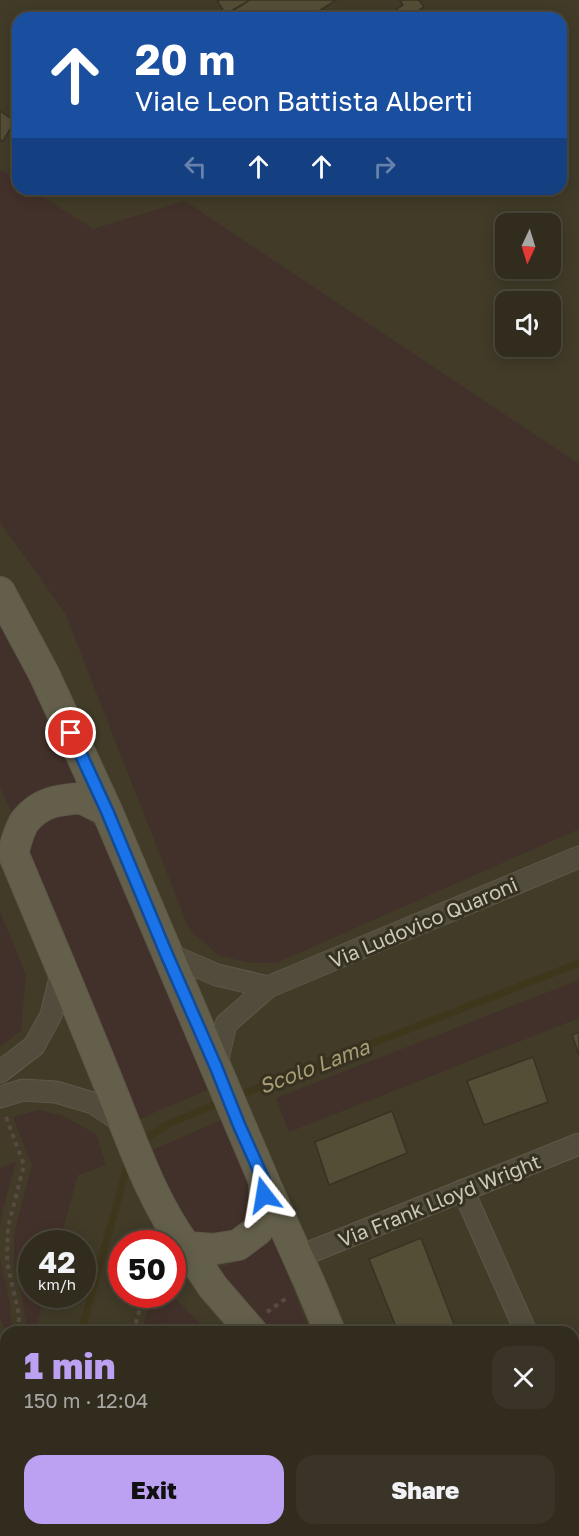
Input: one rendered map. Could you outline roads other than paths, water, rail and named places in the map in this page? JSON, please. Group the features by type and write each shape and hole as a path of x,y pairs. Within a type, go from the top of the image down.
{"main road":[{"path":"0,592 44,674 107,811 239,1125 327,1326"},
{"path":"13,853 24,822 41,806 58,800 81,798 107,811"},
{"path":"0,825 62,969 146,1177 174,1230"},
{"path":"186,1247 214,1249 238,1245 258,1230 265,1209 264,1181"},
{"path":"186,1247 213,1287 256,1325"}],"street":[{"name":"Via Ludovico Quaroni","path":"216,1067 226,1024 268,987 579,857"},
{"path":"166,953 218,975 268,987"},
{"path":"0,1072 34,1046 51,1016 62,969"},
{"path":"2,1104 23,1090 56,1092 93,1103 125,1124"},
{"name":"Via Frank Lloyd Wright","path":"298,1257 579,1144"},
{"path":"463,1190 523,1326"}],"waterway":[{"name":"Scolo Lama","path":"235,1097 579,963"},
{"name":"Scolo Lama","path":"140,1142 170,1123 222,1102"},
{"name":"Scolo Lama","path":"83,1326 129,1160"}]}
